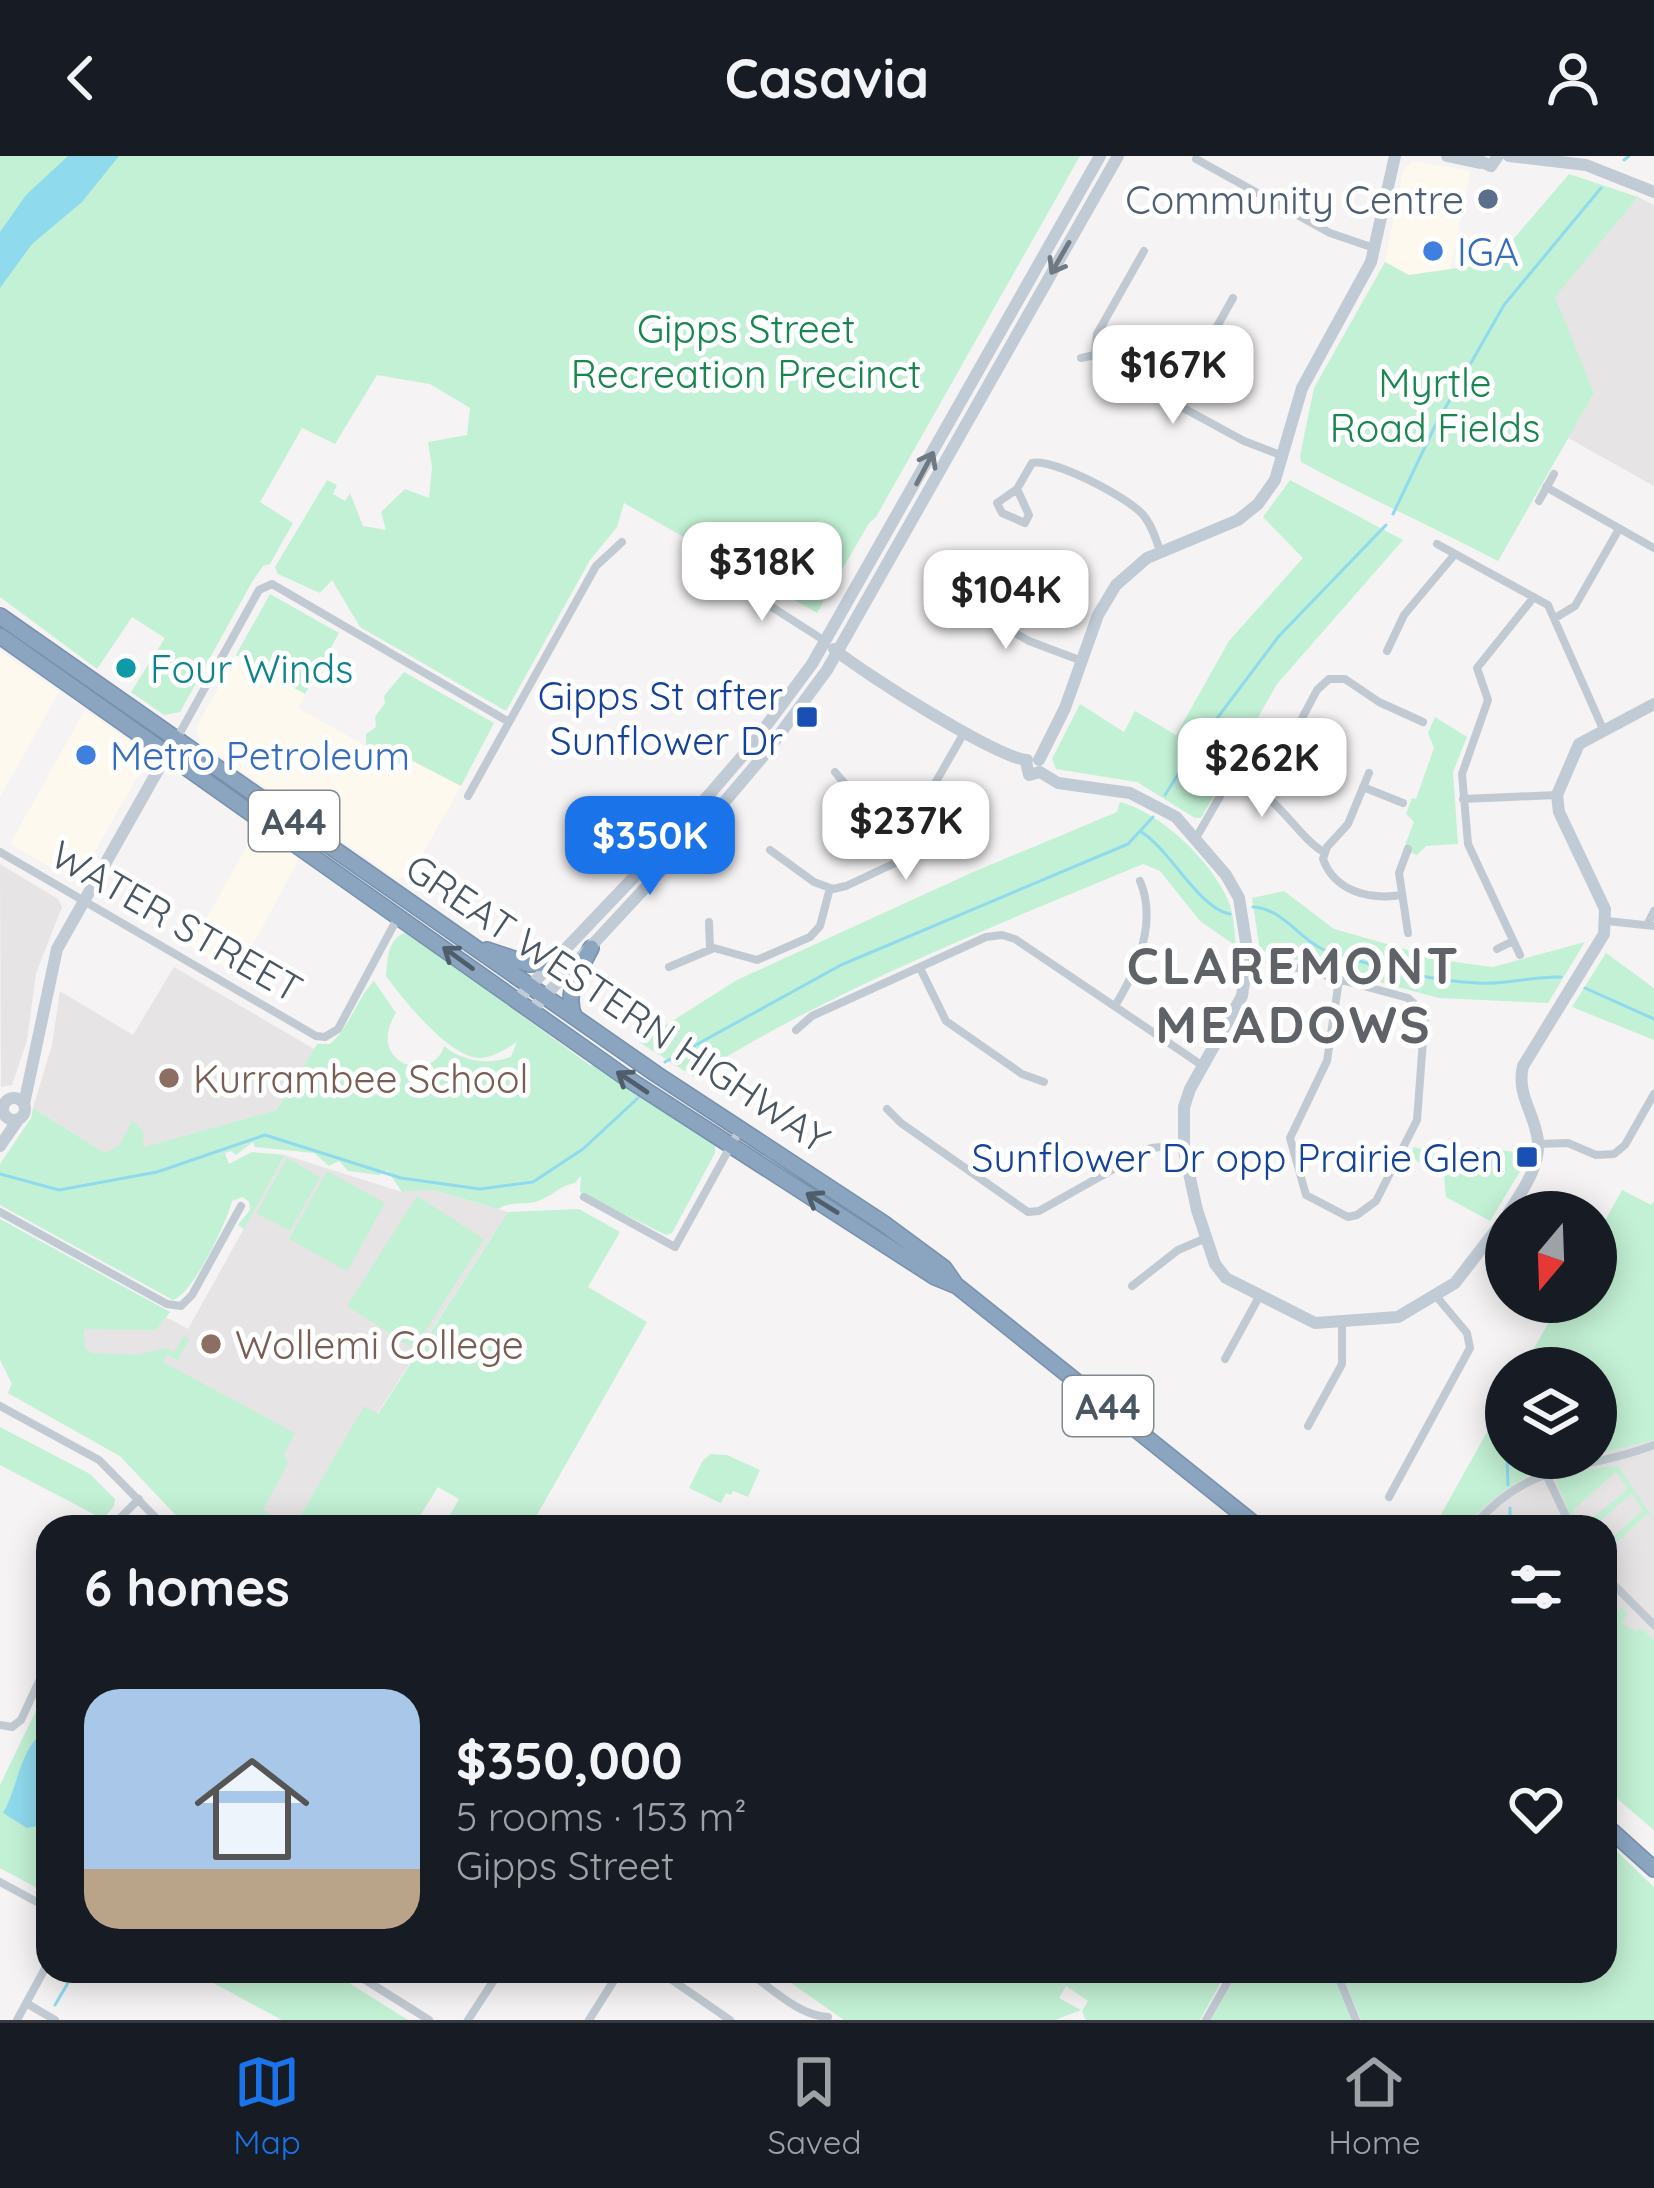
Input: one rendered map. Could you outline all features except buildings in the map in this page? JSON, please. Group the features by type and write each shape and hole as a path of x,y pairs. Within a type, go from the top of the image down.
{"highway":[{"name":"GREAT WESTERN HIGHWAY","path":"0,616 524,1006 730,1146 935,1277 957,1286"},
{"name":"GREAT WESTERN HIGHWAY","path":"0,636 472,945 884,1223 1243,1515"},
{"path":"472,945 530,964 551,963"},
{"path":"574,1016 570,992 591,948"},
{"path":"1617,1836 1654,1869"}],"street":[{"path":"537,991 551,963 622,894 762,732 826,643 1100,156"},
{"path":"524,1006 591,948 765,754 839,653 1118,156"},
{"path":"1035,765 1111,592 1135,566 1160,551 1222,530 1247,514 1269,491 1285,456 1302,388 1368,270 1395,156"},
{"path":"1456,157 1509,156 1586,165 1654,192"},
{"path":"1196,159 1330,233 1375,248"},
{"path":"1144,251 1097,334 1095,355 1104,365 1244,441 1285,456"},
{"path":"1174,403 1232,298"},
{"path":"1081,358 1095,355"},
{"path":"1033,448 1036,461"},
{"path":"1018,489 1029,515 1024,523 996,507 998,501 1018,489 1025,470 1036,461 1055,464 1138,509 1160,551"},
{"path":"1539,501 1554,474"},
{"path":"1546,487 1654,548"},
{"path":"1555,618 1575,606 1619,529"},
{"path":"468,796 596,566 622,542"},
{"path":"1436,544 1548,605 1603,729"},
{"path":"1387,652 1404,615 1455,554"},
{"path":"721,574 839,653 965,731 1035,765 1058,783 1142,797 1176,817 1239,898 1248,955 1240,1000 1185,1102 1184,1145 1206,1238 1220,1271 1259,1297 1315,1323 1342,1323 1405,1315 1461,1278 1485,1248"},
{"path":"0,1146 8,1109 30,1069 52,965 83,900 259,590 268,585 279,587 509,722"},
{"path":"951,596 1037,645 1082,661"},
{"path":"1520,955 1468,844 1462,774 1488,700 1477,668 1534,597"},
{"path":"1380,634 1391,639"},
{"path":"1262,794 1317,690 1329,679 1345,679 1379,702 1423,722"},
{"path":"1523,1191 1533,1172 1538,1144 1520,1087 1523,1066 1604,934 1607,921 1559,812 1557,795 1579,744 1654,704"},
{"path":"770,850 830,888 846,886 905,859 912,850 924,803 965,731"},
{"path":"835,772 870,813 898,830 916,834"},
{"path":"1324,852 1348,824 1369,773"},
{"path":"1196,838 1226,788 1243,784 1279,806 1307,843 1324,852"},
{"path":"1363,787 1403,803"},
{"path":"1463,800 1557,795"},
{"path":"1408,849 1400,873 1408,934"},
{"path":"1324,852 1327,870 1345,887 1378,898 1402,895"},
{"name":"WATER STREET","path":"0,853 309,1033 326,1037 338,1029 399,915"},
{"path":"1115,1006 1142,952 1146,895 1141,881"},
{"path":"669,967 710,949 757,960 810,937 820,926 830,888"},
{"path":"1607,921 1651,924 1654,911"},
{"path":"709,922 710,949"},
{"path":"796,1030 812,1016 986,937 1006,935 1203,1066"},
{"path":"1497,949 1513,941"},
{"path":"1248,955 1412,1000 1422,1009 1426,1021 1417,1120 1376,1201 1348,1217 1306,1195 1290,1138 1326,1064 1339,980"},
{"path":"920,968 946,1021 1022,1074 1044,1082"},
{"path":"1538,1144 1568,1143 1596,1155 1615,1154 1654,1094"},
{"path":"887,1108 901,1123 1028,1212 1040,1211 1151,1148 1184,1145"},
{"path":"584,1197 675,1247 741,1127"},
{"path":"0,1212 167,1304 181,1306 242,1206"},
{"path":"1132,1286 1178,1250 1206,1238"},
{"path":"1389,1497 1470,1348 1467,1333 1436,1296"},
{"path":"1225,1359 1259,1297"},
{"path":"1308,1426 1342,1364 1342,1323"},
{"path":"0,1406 99,1460 154,1515"},
{"path":"1617,1455 1654,1445"},
{"path":"1485,1515 1504,1496 1535,1479"},
{"path":"1549,1479 1565,1515"},
{"path":"123,1515 140,1499"},
{"path":"1617,1588 1654,1625"},
{"path":"0,1725 12,1727 21,1720 36,1688"},
{"path":"0,1882 36,1902"},
{"path":"17,2020 37,1983"},
{"path":"468,2020 492,1983"},
{"path":"589,2020 612,1983"},
{"path":"677,1983 730,2020"},
{"path":"764,1983 796,2006 828,2017"},
{"path":"1206,2020 1227,1983"},
{"path":"1341,1983 1356,2020"},
{"path":"371,1984 429,2020"},
{"path":"26,2003 56,2020"},
{"path":"705,2020 713,2008"}],"shaded area":[{"path":"1413,161 1471,171 1450,269 1409,275 1385,262 1403,170"},
{"path":"1638,197 1654,205 1654,486 1568,438 1594,393 1554,297"},
{"path":"0,651 59,692 0,797"},
{"path":"236,655 305,694 298,708 387,758 411,760 461,786 410,876 397,879 200,742 196,728"},
{"path":"85,710 142,750 145,763 81,876 71,879 10,844"},
{"path":"256,829 299,859 237,974 191,947"},
{"path":"0,864 58,899 62,907 36,973 27,1040 12,1085 1,1087"},
{"name":"Kurrambee School","path":"174,967 314,1049 278,1110 110,1156 33,1108 52,1045 60,991 133,1035"},
{"name":"Wollemi College","path":"285,1155 402,1192 431,1190 508,1212 377,1414 364,1407 301,1515 176,1515 120,1456 8,1393 12,1384 0,1360 89,1276 188,1329"},
{"path":"1622,1190 1651,1205 1654,1202 1654,1830 1617,1798 1617,1515 1447,1515 1485,1478 1617,1479 1617,1347 1596,1347 1596,1323 1617,1323 1617,1212"}],"green space":[{"name":"Gipps Street Recreation Precinct","path":"0,156 1080,156 817,613 624,503 617,527 590,560 506,711 360,627 332,580 320,593 278,574 275,567 327,480 337,485 333,494 345,501 350,493 363,526 386,530 381,512 405,489 429,498 428,442 467,435 470,408 430,384 377,375 335,444 302,428 260,502 293,523 270,564 252,582 180,712 164,715 131,692 165,638 132,617 97,669 0,597"},
{"name":"Myrtle Road Fields","path":"1569,174 1638,197 1555,297 1594,393 1498,561 1301,462 1300,456 1314,388 1385,262 1409,275 1493,263"},
{"path":"1290,480 1403,540 1277,684 1201,818 1137,782 1056,769 1052,759 1080,704 1124,732 1135,711 1176,735 1229,641 1303,558 1263,517"},
{"path":"270,594 339,633 305,694 236,655"},
{"path":"404,672 494,723 461,786 411,760 401,765 366,746 366,734 376,727 384,696"},
{"path":"1435,717 1467,737 1453,772 1458,844 1426,846 1417,855 1403,850 1414,822 1406,814 1434,748 1428,733"},
{"path":"1120,802 1167,827 1208,868 1229,903 1236,946 1200,921 1160,871 1143,864 857,987 694,1077 639,1042 737,980 1117,812"},
{"path":"1284,891 1334,929 1447,961 1493,967 1585,942 1548,1003 1439,998 1260,950 1252,898"},
{"path":"407,932 591,1066 715,1145 672,1233 666,1235 580,1192 581,1175 543,1199 498,1209 432,1190 402,1192 387,1170 379,1175 348,1171 339,1161 329,1166 314,1153 255,1147 253,1142 236,1155 225,1153 229,1164 252,1152 285,1155 244,1229 238,1225 250,1210 249,1202 243,1197 232,1201 199,1272 173,1300 0,1205 0,1164 33,1108 105,1153 120,1145 132,1120 144,1132 143,1147 277,1110 317,1044 330,1044 337,1037 374,981 396,1013 388,1045 404,1063 427,1064 444,1046 476,1061 511,1057 517,1042 481,1058 455,1049 403,998 386,976 392,944"},
{"path":"1606,953 1654,988 1654,1040 1572,1007"},
{"path":"1414,1147 1459,1160 1472,1147 1525,1153 1508,1191 1485,1191 1485,1218 1446,1197 1444,1176 1410,1157"},
{"path":"287,1158 320,1177 290,1231 256,1213"},
{"path":"327,1171 385,1203 347,1271 289,1239"},
{"path":"1622,1190 1651,1205 1654,1202 1654,1440 1617,1449 1617,1347 1535,1347 1548,1323 1617,1323 1617,1199"},
{"path":"417,1196 484,1239 414,1349 347,1306"},
{"path":"579,1209 620,1232 588,1287 647,1322 537,1515 450,1515 459,1499 438,1487 420,1515 301,1515 364,1406 378,1414 508,1212"},
{"path":"0,1219 170,1312 156,1330 84,1329 85,1349 137,1355 166,1348 174,1352 184,1336 189,1339 178,1360 166,1354 163,1362 295,1433 284,1454 288,1463 263,1510 271,1515 176,1515 120,1456 8,1393 12,1384 0,1359"},
{"path":"0,1427 90,1474 115,1499 114,1506 106,1515 95,1515 0,1465"},
{"path":"1485,1436 1485,1479 1524,1479 1476,1515 1441,1515"},
{"path":"711,1454 727,1455 760,1470 748,1497 733,1491 721,1503 689,1488"},
{"path":"1617,1466 1654,1520 1647,1514 1617,1542 1617,1533 1643,1510 1632,1493 1606,1515 1597,1515 1628,1489"},
{"path":"1608,1479 1573,1510 1575,1515 1570,1515 1556,1480"},
{"path":"1621,1607 1628,1614 1621,1622 1636,1632 1641,1628 1654,1640 1654,1830 1617,1798 1617,1614"},
{"path":"36,1710 36,1888 0,1868 0,1785"},
{"path":"1617,1852 1654,1887 1654,2020 1361,2020 1345,1983 1617,1983"},
{"path":"213,1983 349,1983 408,2020 282,2020"},
{"path":"791,1983 1220,1983 1200,2020 1086,2020 1082,2011 1088,2001 1066,1986 1059,1998 1081,2010 1055,2020 844,2020"},
{"path":"1232,1983 1337,1983 1352,2020 1211,2020"}],"water":[{"path":"68,156 119,156 82,202 32,244 0,288 0,232 26,195"},
{"path":"36,1740 36,1826 27,1828 3,1813"}],"waterway":[{"path":"1624,160 1629,156"},
{"path":"1393,514 1435,426 1504,305 1601,188"},
{"path":"1165,795 1279,636 1386,525"},
{"path":"665,1062 841,965 1128,844 1153,817"},
{"path":"1140,831 1207,901 1230,914"},
{"path":"1253,907 1274,913 1321,948 1404,972 1478,983 1561,977"},
{"path":"1585,988 1654,1019"},
{"path":"0,1174 59,1190 157,1172 265,1135 401,1178 480,1189 533,1182 583,1149 638,1098"},
{"path":"1508,1479 1508,1485"},
{"path":"1510,1508 1510,1515"},
{"path":"55,2005 68,1983"}],"place":[{"name":"Community Centre","path":"1488,199"},
{"name":"IGA","path":"1433,251"},
{"name":"Four Winds","path":"126,668"},
{"name":"Gipps St after Sunflower Dr","path":"807,717"},
{"name":"Metro Petroleum","path":"86,755"},
{"name":"Kurrambee School","path":"169,1078"},
{"name":"Sunflower Dr opp Prairie Glen","path":"1527,1157"},
{"name":"Wollemi College","path":"211,1344"}],"district":[{"name":"CLAREMONT MEADOWS","path":"1294,994"}]}
